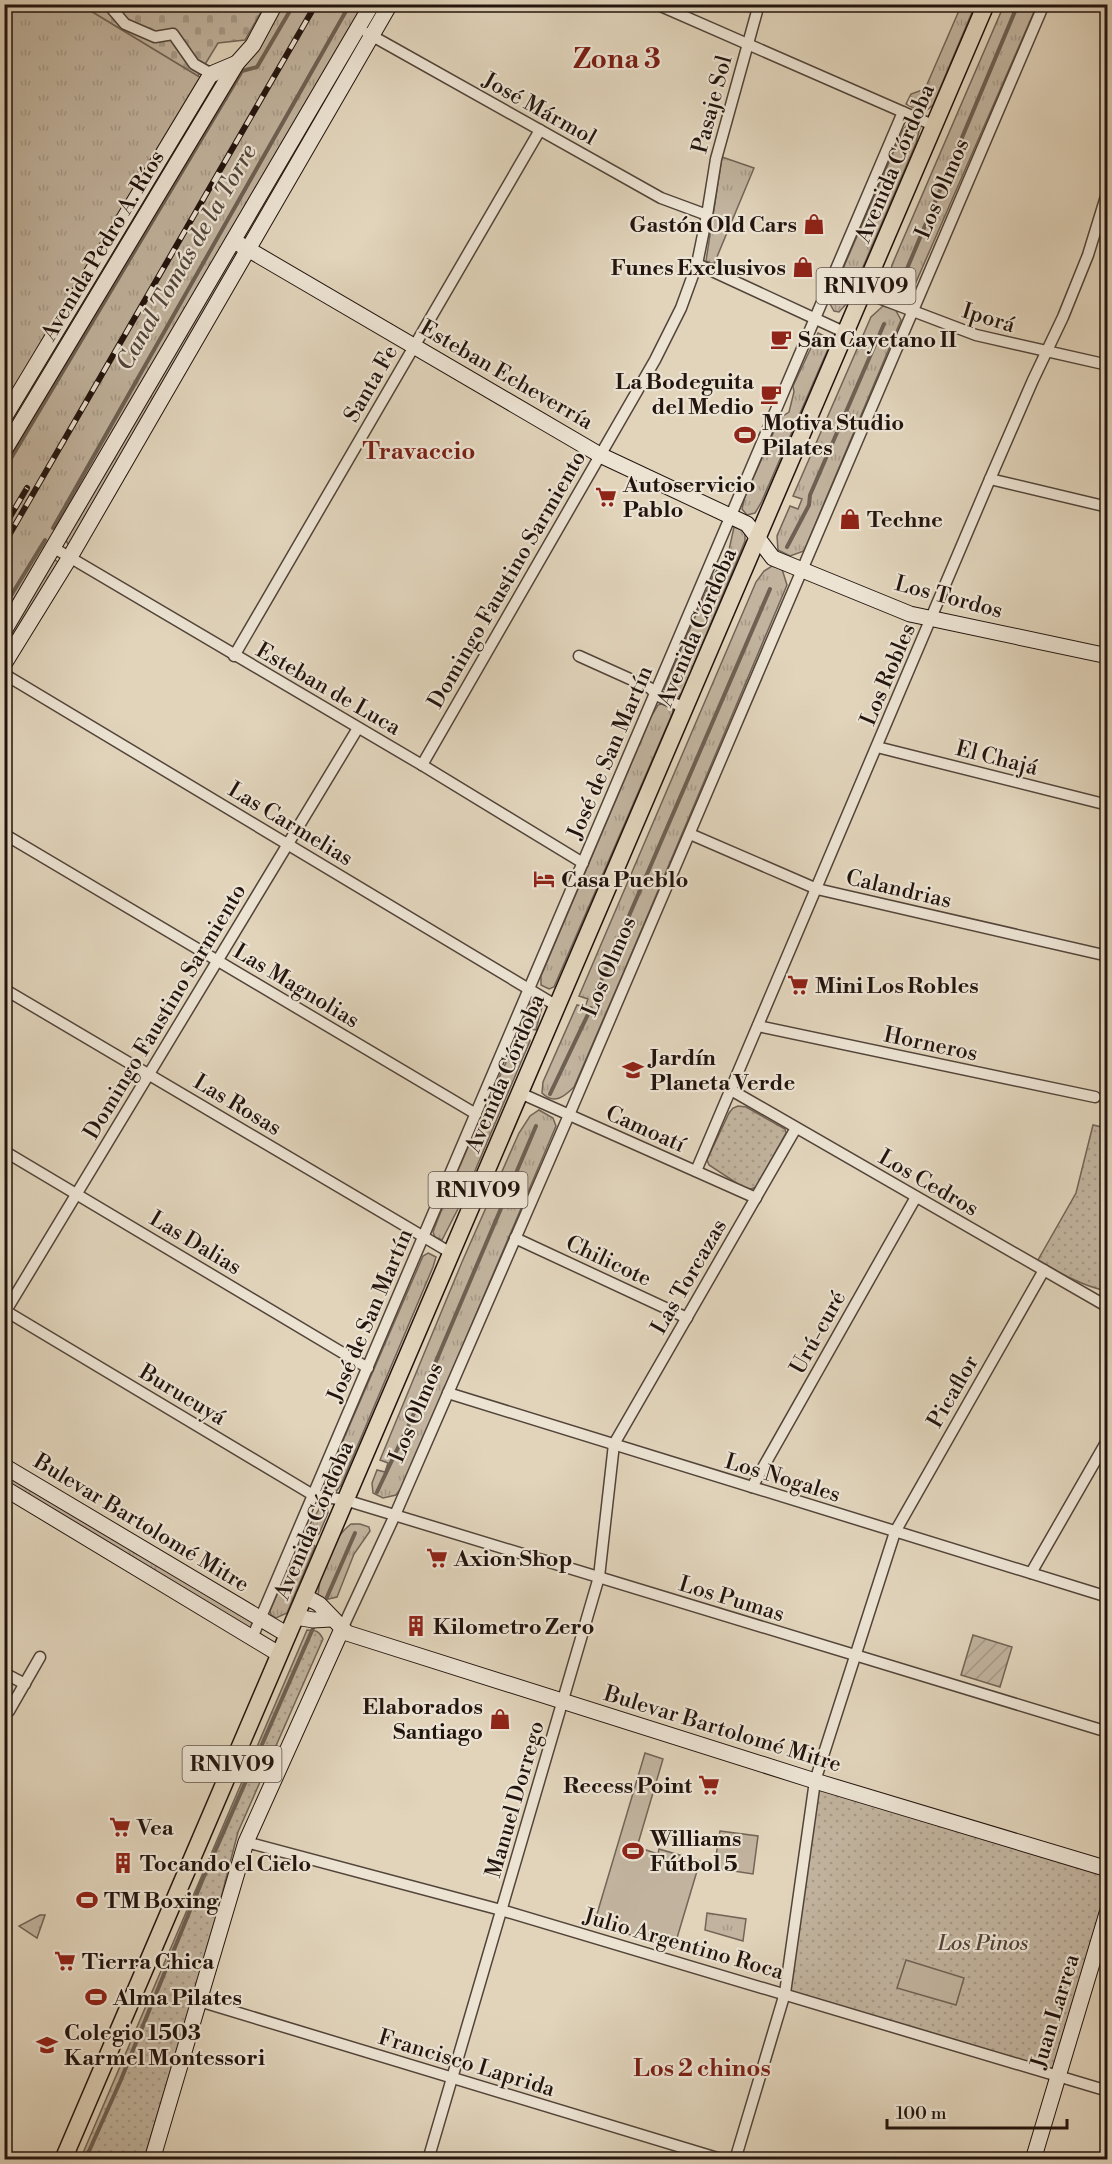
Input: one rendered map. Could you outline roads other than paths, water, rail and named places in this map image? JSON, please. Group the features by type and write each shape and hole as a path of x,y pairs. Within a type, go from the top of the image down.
{"main road":[{"name":"Avenida Córdoba","path":"63,2160 986,4"}],"street":[{"path":"108,4 125,24 155,37 173,34 194,64 225,82"},
{"name":"Avenida Pedro A. Ríos","path":"4,451 225,82 252,45 275,4"},
{"path":"4,631 372,4"},
{"path":"4,664 70,557 390,4"},
{"path":"656,4 935,126"},
{"name":"Pasaje Sol","path":"707,215 716,159 759,4"},
{"name":"Los Olmos","path":"152,2160 246,1842 336,1624 395,1515 690,834 1044,4"},
{"name":"José Mármol","path":"358,28 661,198 707,215"},
{"name":"Avenida Pedro A. Ríos","path":"4,418 211,74 237,63"},
{"name":"José de San Martín","path":"252,1638 903,112"},
{"path":"185,116 200,125"},
{"name":"Santa Fe","path":"234,656 540,130"},
{"name":"Los Robles","path":"696,1171 990,479 1063,317 1088,255 1107,190"},
{"name":"Domingo Faustino Sarmiento","path":"422,765 655,360 681,308 697,264 707,215"},
{"name":"Esteban Echeverría","path":"234,241 600,454 747,524 758,539"},
{"path":"697,264 846,333"},
{"name":"Iporá","path":"863,292 976,335 1046,353 1107,365"},
{"path":"990,479 1107,507"},
{"name":"Los Tordos","path":"758,539 773,558 910,614 1107,656"},
{"name":"Esteban de Luca","path":"54,548 422,765 583,863"},
{"path":"579,656 650,688 685,708"},
{"name":"Las Carmelias","path":"4,674 557,1006"},
{"name":"Domingo Faustino Sarmiento","path":"5,1312 358,728"},
{"name":"El Chajá","path":"877,747 1107,805"},
{"name":"Las Magnolias","path":"4,834 476,1114"},
{"name":"Calandrias","path":"690,834 816,889 1107,956"},
{"name":"Las Rosas","path":"4,989 451,1253"},
{"name":"Horneros","path":"758,1026 1095,1097"},
{"name":"Los Cedros","path":"731,1090 1107,1307"},
{"name":"Camoatí","path":"520,1093 756,1198"},
{"name":"Las Torcazas","path":"614,1444 796,1128"},
{"name":"Las Dalias","path":"4,1151 368,1368"},
{"name":"Urú-curé","path":"752,1487 916,1197"},
{"name":"Chilicote","path":"515,1238 687,1318"},
{"name":"Picaflor","path":"735,2160 785,1993 815,1781 895,1532 1044,1270"},
{"path":"1091,1297 1107,1300"},
{"name":"Burucuyá","path":"5,1312 313,1495 345,1500"},
{"name":"Los Nogales","path":"448,1393 1107,1597"},
{"path":"1031,1573 1107,1439"},
{"name":"Manuel Dorrego","path":"428,2160 599,1577 614,1444"},
{"name":"Bulevar Bartolomé Mitre","path":"4,1466 288,1635"},
{"name":"Bulevar Bartolomé Mitre","path":"4,1488 279,1654"},
{"name":"Los Pumas","path":"345,1500 1107,1732"},
{"name":"Bulevar Bartolomé Mitre","path":"304,1596 319,1604 347,1633 815,1781 1107,1869"},
{"name":"Bulevar Bartolomé Mitre","path":"296,1617 336,1624"},
{"path":"9,1711 40,1658"},
{"path":"4,1673 25,1684"},
{"name":"Julio Argentino Roca","path":"246,1842 501,1910 1107,2091"},
{"name":"Juan Larrea","path":"1034,2160 1107,1910"},
{"name":"Francisco Laprida","path":"199,2001 724,2160"}],"waterway":[{"path":"4,470 242,71 257,67 294,4"},
{"name":"Canal Tomás de la Torre","path":"53,528 350,4"},
{"path":"901,283 1018,4"},
{"path":"787,547 809,505 810,495 884,324"},
{"name":"Canal Tomás de la Torre","path":"4,607 45,540"},
{"path":"594,997 770,589"},
{"path":"550,1094 591,1008"},
{"path":"377,1492 411,1420 536,1126"},
{"path":"327,1597 355,1533"},
{"path":"85,2160 120,2082 202,1881 314,1626"}],"railway":[{"path":"4,544 316,4"},
{"path":"4,527 27,488"}],"place":[{"name":"Gastón Old Cars","path":"814,224"},
{"name":"Funes Exclusivos","path":"803,267"},
{"name":"San Cayetano II","path":"781,339"},
{"name":"La Bodeguita del Medio","path":"771,394"},
{"name":"Motiva Studio Pilates","path":"745,435"},
{"name":"Autoservicio Pablo","path":"606,497"},
{"name":"Techne","path":"850,519"},
{"name":"Casa Pueblo","path":"544,879"},
{"name":"Mini Los Robles","path":"798,985"},
{"name":"Jardín Planeta Verde","path":"633,1070"},
{"name":"Axion Shop","path":"437,1558"},
{"name":"Kilometro Zero","path":"416,1626"},
{"name":"Elaborados Santiago","path":"500,1719"},
{"name":"Recess Point","path":"709,1785"},
{"name":"Vea","path":"120,1827"},
{"name":"Williams Fútbol 5","path":"633,1851"},
{"name":"Tocando el Cielo","path":"123,1863"},
{"name":"TM Boxing","path":"87,1900"},
{"name":"Tierra Chica","path":"65,1961"},
{"name":"Alma Pilates","path":"96,1997"},
{"name":"Colegio 1503 Karmel Montessori","path":"47,2045"}],"district":[{"name":"Zona 3","path":"617,58"},
{"name":"Travaccio","path":"419,451"},
{"name":"Los 2 chinos","path":"702,2068"}],"park label":[{"name":"Los Pinos","path":"983,1942"}]}
